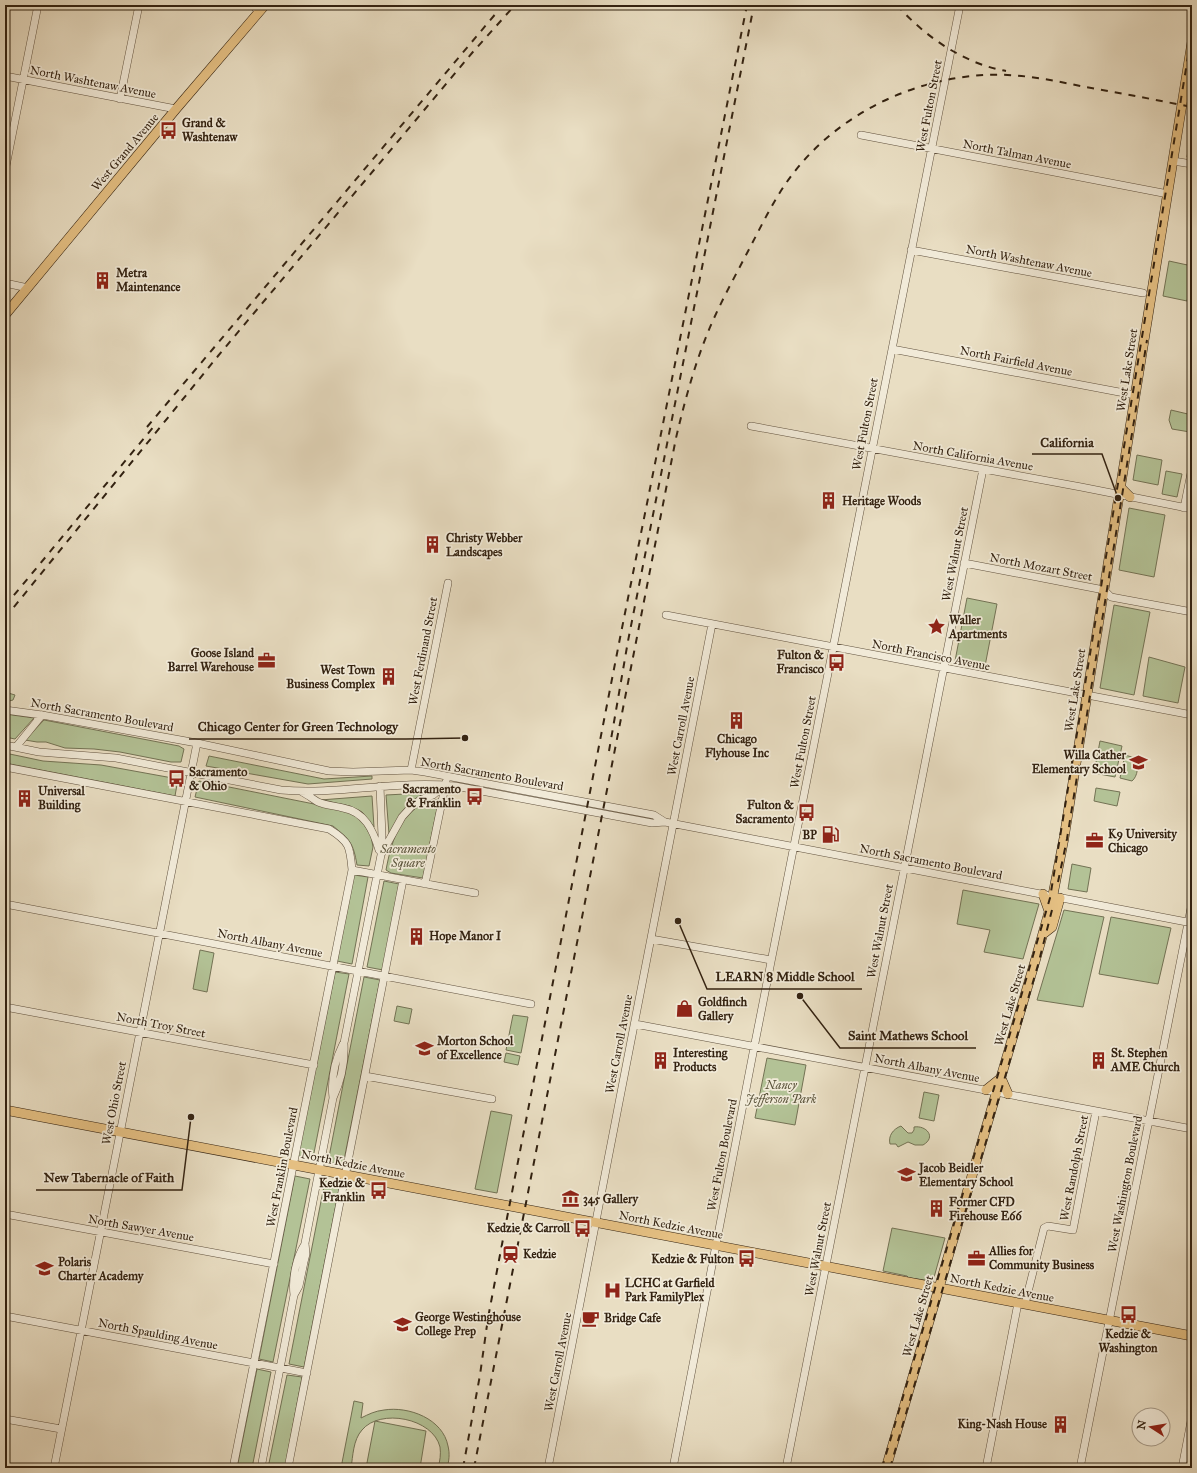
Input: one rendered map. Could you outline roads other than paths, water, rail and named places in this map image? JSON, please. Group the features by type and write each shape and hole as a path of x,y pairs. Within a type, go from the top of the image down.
{"main road":[{"name":"West Grand Avenue","path":"5,315 259,7"},
{"name":"West Lake Street","path":"886,1468 1054,896 1102,601 1122,494 1122,475 1149,294 1168,194 1192,42"},
{"path":"1043,934 1052,928 1054,896"},
{"path":"986,1090 1001,1078 1008,1094"},
{"name":"North Kedzie Avenue","path":"5,1110 1192,1336"}],"street":[{"path":"5,172 38,5"},
{"path":"120,99 139,5"},
{"name":"West Fulton Street","path":"794,847 960,5"},
{"name":"North Washtenaw Avenue","path":"5,76 176,109"},
{"name":"North Talman Avenue","path":"861,135 1168,194"},
{"path":"1173,161 1192,164"},
{"name":"North Washtenaw Avenue","path":"911,250 1149,294"},
{"path":"5,284 28,288"},
{"name":"North Fairfield Avenue","path":"892,349 1135,395"},
{"name":"North California Avenue","path":"751,426 1122,494 1192,509"},
{"path":"1184,508 1192,468"},
{"name":"West Walnut Street","path":"786,1468 983,469"},
{"name":"North Mozart Street","path":"964,564 1104,590 1111,597"},
{"name":"West Ferdinand Street","path":"411,770 448,583"},
{"path":"1102,601 1111,597 1192,612"},
{"name":"North Francisco Avenue","path":"666,615 1192,716"},
{"name":"West Carroll Avenue","path":"548,1468 712,624"},
{"name":"North Sacramento Boulevard","path":"5,710 42,715 197,743 329,771 353,772 411,770 447,776 654,815 665,822"},
{"path":"16,747 42,715"},
{"name":"West Ohio Street","path":"54,1468 197,743"},
{"name":"North Sacramento Boulevard","path":"5,745 39,752 116,758 281,790 302,792 408,784 445,785 473,789 652,823 665,822 1190,922"},
{"path":"5,767 329,829 340,835 347,843 351,852 352,870 475,893"},
{"path":"425,884 447,776"},
{"path":"381,855 402,817 410,807 420,800 433,795 445,785"},
{"path":"261,1468 294,1295 293,1285 299,1252 305,1243 333,1098 332,1087 338,1054 344,1043 381,855 382,837 380,786"},
{"path":"302,792 319,802 346,808 360,814 372,831 381,855"},
{"name":"West Fulton Boulevard","path":"673,1468 715,1246 794,847"},
{"name":"West Franklin Boulevard","path":"233,1468 352,870"},
{"path":"288,1468 404,880"},
{"name":"West Washington Boulevard","path":"1080,1468 1190,922 1192,903"},
{"name":"North Albany Avenue","path":"5,904 531,1004"},
{"path":"651,939 771,960"},
{"name":"North Troy Street","path":"5,1007 314,1065"},
{"name":"North Albany Avenue","path":"635,1024 1192,1129"},
{"path":"365,1076 492,1100"},
{"name":"West Randolph Street","path":"1022,1304 1044,1228 1048,1226 1073,1230 1096,1111"},
{"name":"North Sawyer Avenue","path":"5,1214 274,1264"},
{"path":"986,1468 1022,1304"},
{"name":"North Spaulding Avenue","path":"5,1316 306,1373"},
{"path":"1182,1468 1192,1416"},
{"path":"5,1419 61,1429"}],"railway":[{"path":"147,427 503,5"},
{"path":"5,618 218,356 472,53 515,5"},
{"path":"463,1468 480,1375 488,1318 507,1218 620,638 747,5"},
{"path":"609,751 628,641 754,5"},
{"path":"897,5 920,28 947,47 976,62 1006,71"},
{"path":"882,1468 1050,898 1192,32"},
{"path":"474,1468 676,438 689,387 706,337 715,316 763,223 781,191 795,171 813,151 833,133 879,103 904,92 930,84 957,78 984,75 1022,76 1192,107"},
{"path":"1058,882 1067,839 1147,340"},
{"path":"5,606 155,425"},
{"path":"890,1468 1038,965 1052,910"}],"place":[{"name":"Grand & Washtenaw","path":"169,130"},
{"name":"Metra Maintenance","path":"103,280"},
{"name":"California","path":"1118,498"},
{"name":"Heritage Woods","path":"829,501"},
{"name":"Christy Webber Landscapes","path":"433,545"},
{"name":"Waller Apartments","path":"936,627"},
{"name":"Goose Island Barrel Warehouse","path":"267,660"},
{"name":"Fulton & Francisco","path":"837,662"},
{"name":"West Town Business Complex","path":"388,677"},
{"name":"Chicago Flyhouse Inc","path":"737,720"},
{"name":"Chicago Center for Green Technology","path":"465,738"},
{"name":"Willa Cather Elementary School","path":"1139,762"},
{"name":"Sacramento & Ohio","path":"176,779"},
{"name":"Sacramento & Franklin","path":"474,796"},
{"name":"Universal Building","path":"25,798"},
{"name":"Fulton & Sacramento","path":"807,812"},
{"name":"BP","path":"830,835"},
{"name":"K9 University Chicago","path":"1095,841"},
{"name":"LEARN 8 Middle School","path":"678,921"},
{"name":"Hope Manor I","path":"416,936"},
{"name":"Saint Mathews School","path":"800,996"},
{"name":"Goldfinch Gallery","path":"685,1009"},
{"name":"Morton School of Excellence","path":"424,1048"},
{"name":"Interesting Products","path":"660,1060"},
{"name":"St. Stephen AME Church","path":"1098,1060"},
{"name":"New Tabernacle of Faith","path":"191,1117"},
{"name":"Jacob Beidler Elementary School","path":"906,1175"},
{"name":"Kedzie & Franklin","path":"378,1190"},
{"name":"345 Gallery","path":"570,1199"},
{"name":"Former CFD Firehouse E66","path":"936,1209"},
{"name":"Kedzie & Carroll","path":"583,1228"},
{"name":"Kedzie","path":"510,1254"},
{"name":"Allies for Community Business","path":"976,1258"},
{"name":"Kedzie & Fulton","path":"747,1259"},
{"name":"Polaris Charter Academy","path":"45,1269"},
{"name":"LCHC at Garfield Park FamilyPlex","path":"612,1290"},
{"name":"Kedzie & Washington","path":"1128,1315"},
{"name":"Bridge Cafe","path":"591,1318"},
{"name":"George Westinghouse College Prep","path":"402,1324"},
{"name":"King-Nash House","path":"1060,1424"}],"park label":[{"name":"Sacramento Square","path":"408,856"},
{"name":"Nancy Jefferson Park","path":"781,1092"}]}
